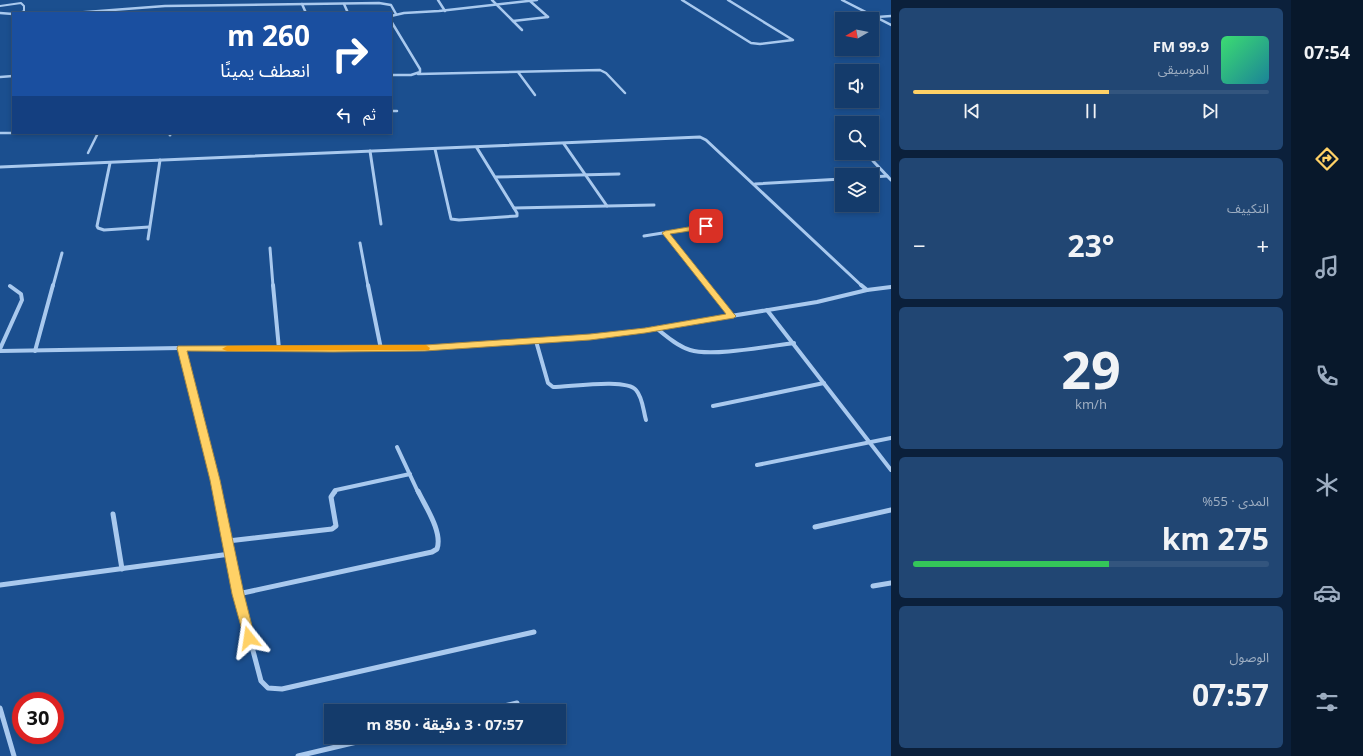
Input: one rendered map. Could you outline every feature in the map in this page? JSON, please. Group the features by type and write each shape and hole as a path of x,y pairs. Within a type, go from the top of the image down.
{"street":[{"path":"283,0 284,4"},
{"path":"438,0 445,11"},
{"path":"492,0 522,30"},
{"path":"392,16 536,0"},
{"path":"682,0 751,43 760,44 793,40 728,0"},
{"path":"842,0 866,12"},
{"path":"513,22 548,18 530,1"},
{"path":"0,6 21,3 24,6 24,11 22,12"},
{"path":"302,4 306,12"},
{"path":"344,4 348,12"},
{"path":"87,12 165,6 389,4 394,9 396,14"},
{"path":"0,13 12,14"},
{"path":"879,17 891,16"},
{"path":"879,19 891,25"},
{"path":"392,23 420,69 418,74"},
{"path":"392,75 600,70 606,73 625,93"},
{"path":"518,72 536,95"},
{"path":"0,77 12,76"},
{"path":"392,112 397,111"},
{"path":"0,133 12,133"},
{"path":"88,153 98,134"},
{"path":"0,167 370,151 478,148 668,137 702,137 755,184 867,290"},
{"path":"564,144 607,206"},
{"path":"435,149 451,219 459,220 514,217 517,214 514,208 478,148"},
{"path":"370,151 381,224"},
{"path":"148,239 160,160"},
{"path":"873,161 891,180"},
{"path":"110,163 97,226 98,228 104,230 150,227"},
{"path":"496,178 619,174"},
{"path":"879,177 887,176"},
{"path":"755,184 835,179"},
{"path":"514,208 654,205"},
{"path":"644,236 706,226"},
{"path":"665,233 731,316"},
{"path":"360,243 381,349"},
{"path":"270,248 279,349"},
{"path":"35,351 62,254"},
{"path":"10,286 21,294 22,300 0,350 35,351 182,348 425,348 590,337 817,302 867,290 891,287"},
{"path":"767,310 891,470"},
{"path":"656,328 684,346 696,351 705,352 794,343"},
{"path":"536,341 548,383 553,387 612,384 629,386 634,388 639,395 646,420"},
{"path":"182,348 215,480 238,594 261,681 265,688 273,690 534,632"},
{"path":"713,406 824,383"},
{"path":"757,465 891,438"},
{"path":"238,594 432,552 437,549 439,543 437,531 397,447"},
{"path":"228,541 332,529 336,526 336,519 331,497 336,490 410,474"},
{"path":"815,527 891,510"},
{"path":"113,514 122,569"},
{"path":"0,585 230,554"},
{"path":"873,586 891,583"},
{"path":"509,704 517,702"},
{"path":"0,708 14,756"},
{"path":"298,756 349,744"}],"slow traffic":[{"path":"227,349 426,348"}],"route":[{"path":"249,638 238,594 215,480 182,348 425,348 590,337 731,316 665,233 706,226"}]}
